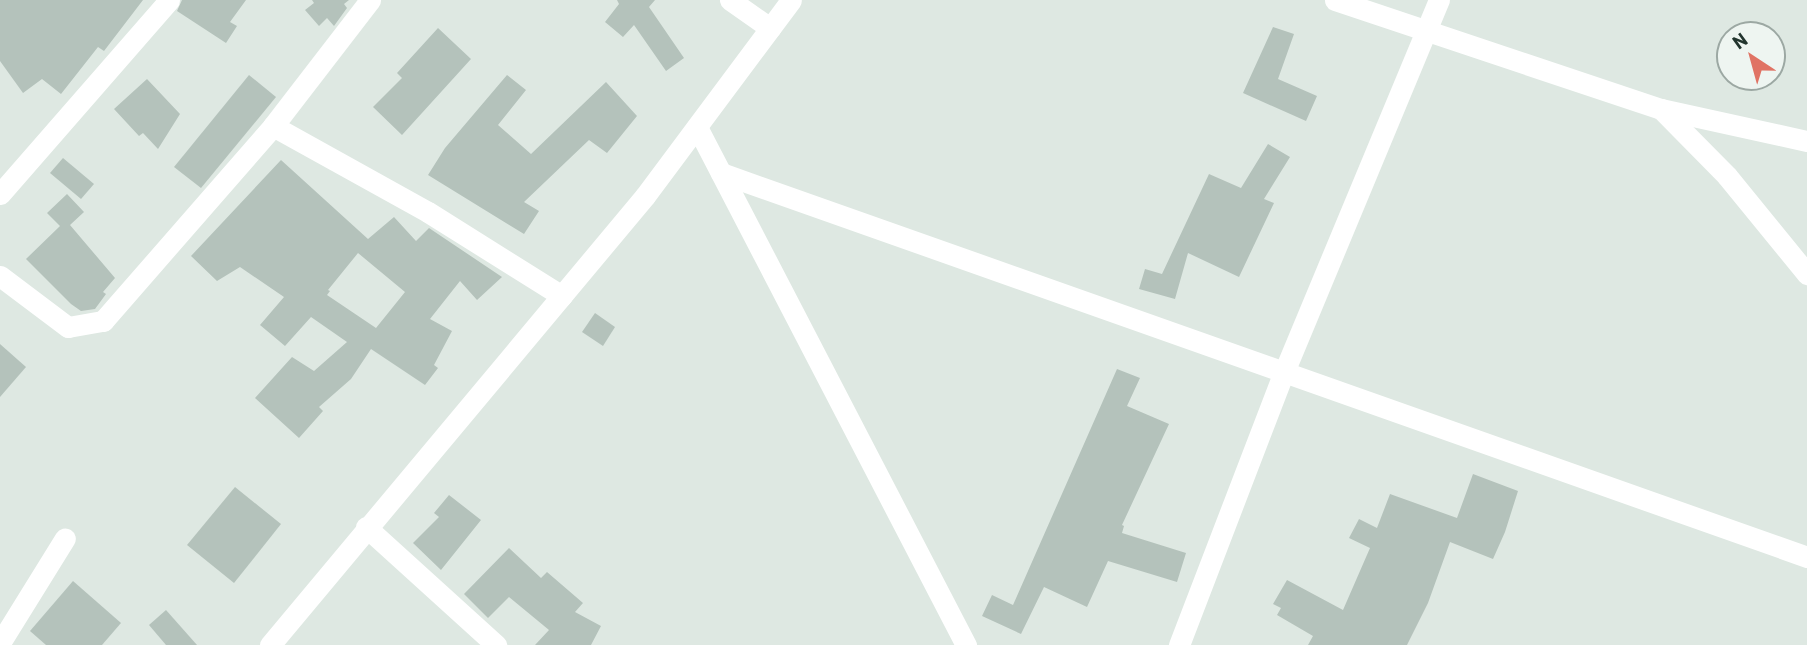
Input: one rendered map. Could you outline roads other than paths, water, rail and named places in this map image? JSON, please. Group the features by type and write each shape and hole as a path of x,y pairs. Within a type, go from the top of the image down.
{"street":[{"path":"3,185 169,0"},
{"path":"0,276 68,327 103,321 273,125 370,0"},
{"path":"730,0 770,28"},
{"path":"270,645 366,527 645,197 791,0"},
{"path":"1335,0 1661,108 1807,141"},
{"path":"1179,645 1284,372 1438,0"},
{"path":"1661,108 1727,176 1807,274"},
{"path":"273,125 428,212 562,296"},
{"path":"697,127 966,645"},
{"path":"721,173 1807,557"},
{"path":"366,527 496,645"},
{"path":"0,643 65,538"}]}
